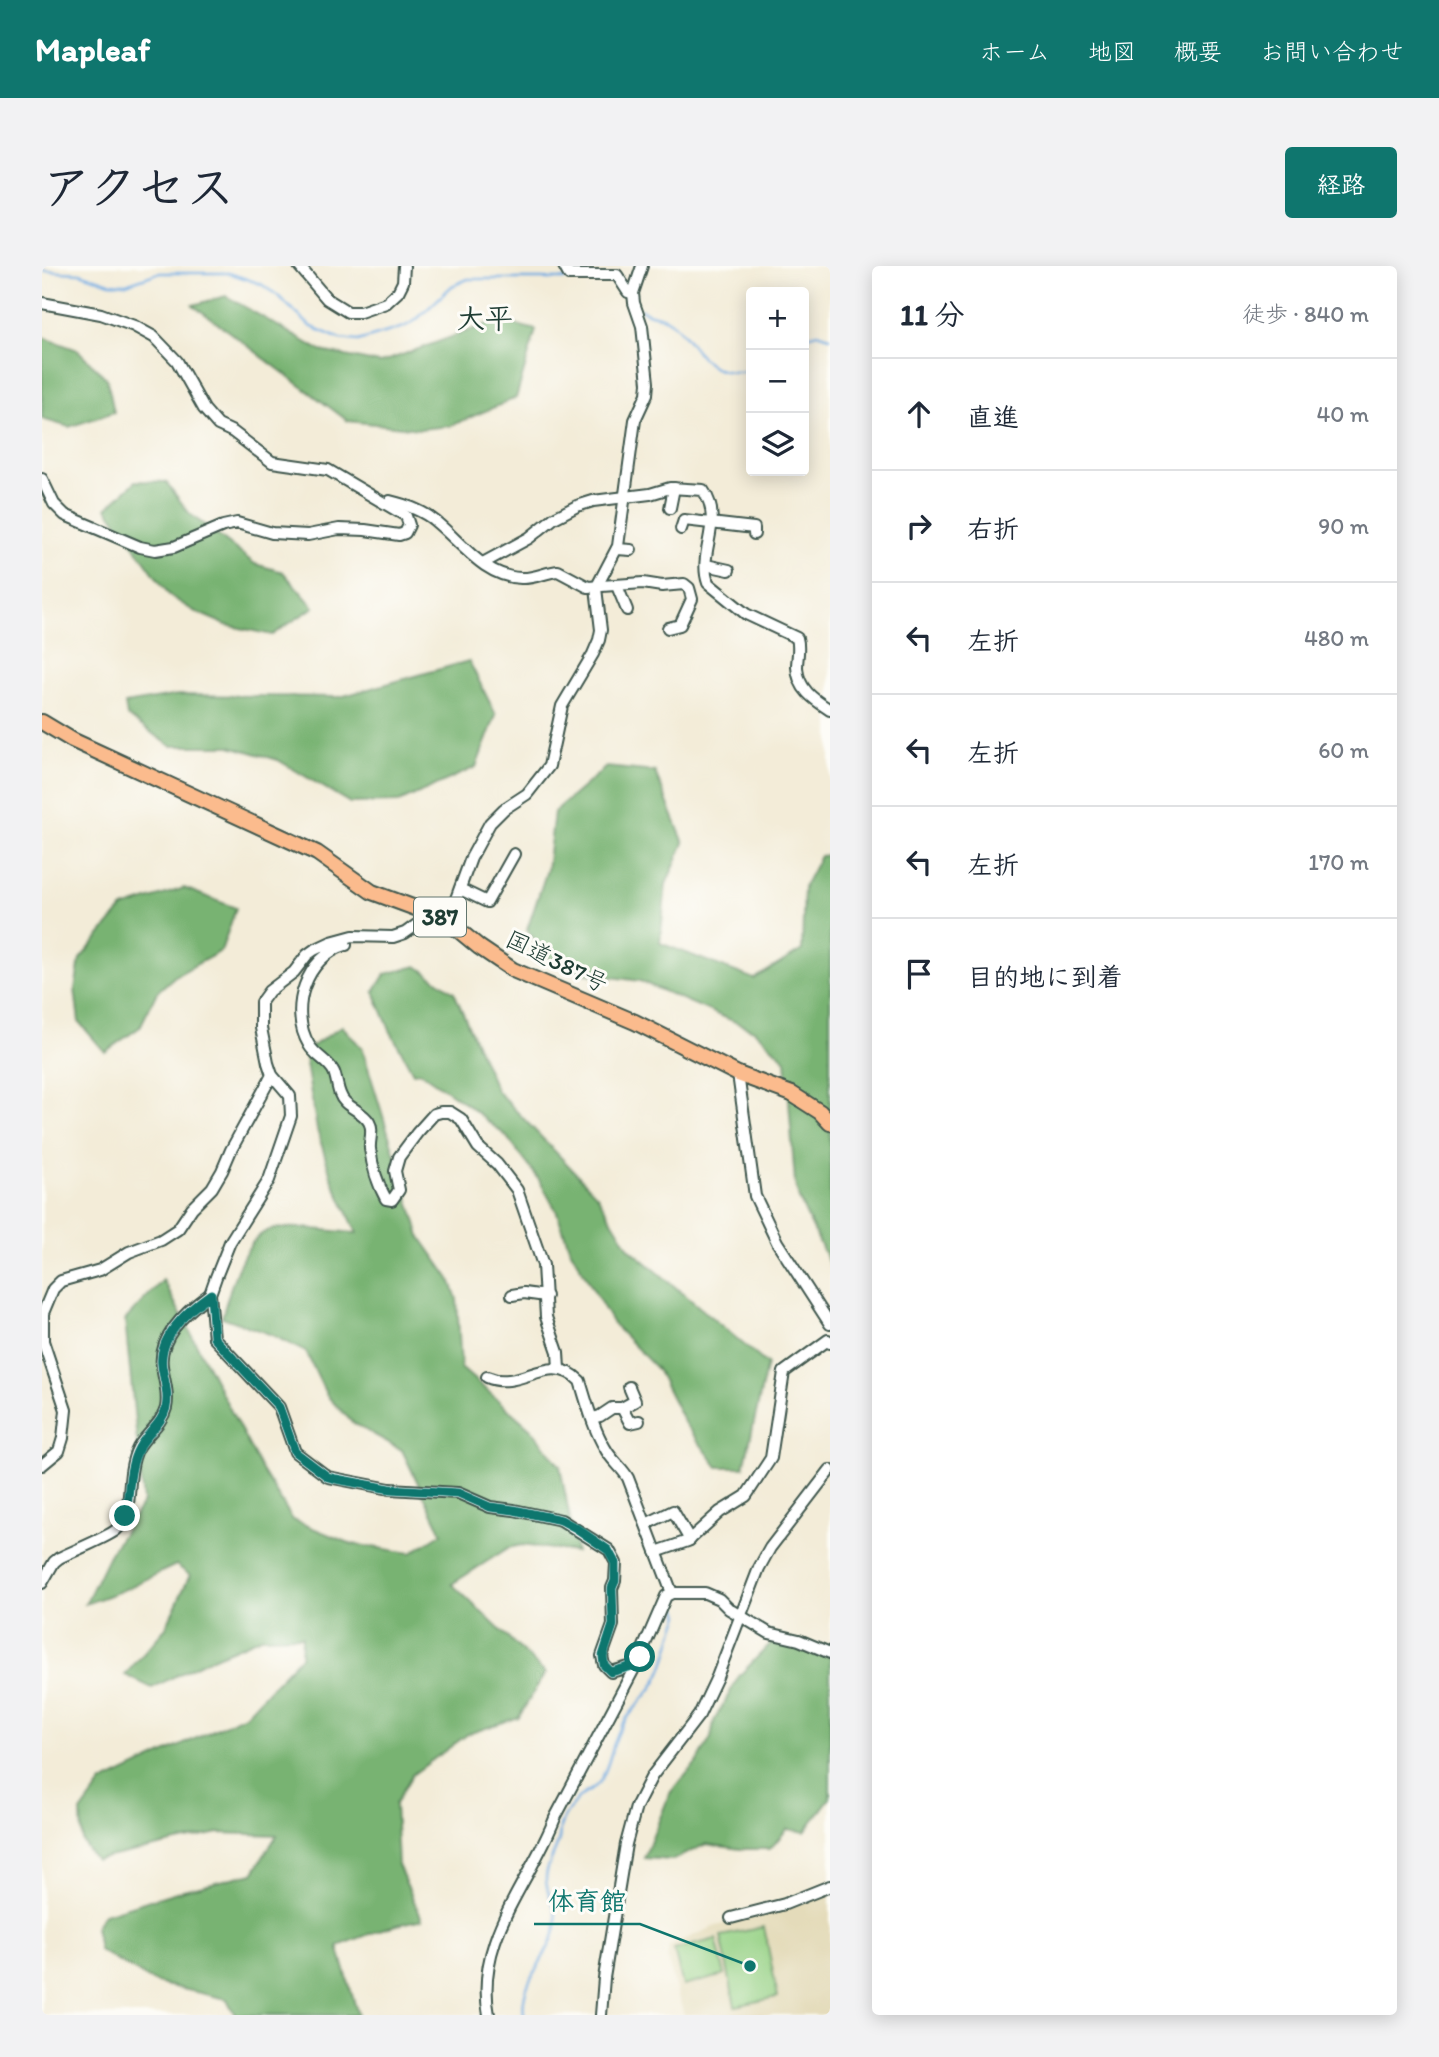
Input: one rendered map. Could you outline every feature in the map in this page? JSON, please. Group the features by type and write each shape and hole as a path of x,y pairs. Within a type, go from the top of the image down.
{"highway":[{"name":"国道387号","path":"42,722 120,763 317,853 372,892 445,919 513,970 635,1022 738,1074 804,1100 821,1112 830,1123"}],"street":[{"path":"299,266 327,299 348,312 360,312 386,303 398,292 403,282 404,266"},
{"path":"564,266 569,275 617,275 628,292 633,293"},
{"path":"445,919 471,858 490,823 503,809 527,794 549,766 562,706 599,640 601,630 596,588 617,549 635,420 647,394 642,326 633,293 642,266"},
{"path":"42,303 101,314 134,326 154,337 177,361 204,409 218,425 233,432 272,462 328,470 406,516 409,525 405,533 399,535 340,529 308,535 272,533 237,523 223,526 174,547 155,550 140,547 65,515 54,504 42,479"},
{"path":"356,487 380,499 409,506 434,520 483,563 504,575 522,579 558,571 588,587 596,588 643,583 662,586 684,584 689,588 692,598 680,625 667,628"},
{"path":"670,508 674,488"},
{"path":"483,563 529,538 554,518 577,506 674,488 703,490 713,510 706,571 708,583 747,614 797,638 797,669 803,688 812,699 830,710"},
{"path":"681,529 684,520 754,528 754,534"},
{"path":"617,549 631,551"},
{"path":"689,588 706,571 729,570"},
{"path":"617,586 627,610"},
{"path":"460,889 486,902 514,854"},
{"path":"429,912 422,921 405,933 393,937 353,936 314,950 307,954 294,972 269,991 261,1002 261,1028 272,1075 290,1096 291,1116 269,1180 230,1242 211,1294 214,1338 279,1407 295,1452 328,1477 390,1489 458,1493 490,1507 561,1520 608,1550 615,1563 615,1581 612,1588 613,1625 603,1656 604,1665 611,1672 636,1665"},
{"path":"367,937 364,941 334,948 323,955 312,968 302,995 300,1018 309,1046 331,1066 344,1101 369,1121 370,1147 386,1199 397,1197 399,1190 395,1171 398,1157 434,1114 450,1112 461,1119 478,1147 497,1164 517,1190 543,1265 546,1317 558,1352 559,1368"},
{"path":"738,1074 755,1196 776,1242 830,1324"},
{"path":"42,1465 59,1451 64,1438 66,1410 43,1341 43,1313 53,1289 61,1281 100,1270 129,1252 161,1240 178,1229 192,1208 212,1188 272,1075"},
{"path":"512,1295 524,1293 546,1296"},
{"path":"42,1583 59,1558 117,1530 129,1499 138,1448 166,1407 168,1387 162,1367 165,1340 211,1294"},
{"path":"656,1552 690,1540 720,1512 746,1496 771,1458 784,1372 828,1340 830,1343"},
{"path":"486,1377 497,1381 513,1380 559,1368 573,1374 580,1381 606,1451 628,1478 672,1593"},
{"path":"593,1418 612,1408 622,1408 635,1401 629,1387"},
{"path":"622,1408 630,1423 639,1421"},
{"path":"601,2015 604,1978 626,1844 636,1807 652,1776 699,1715 717,1677 759,1568 770,1548 830,1470"},
{"path":"646,1524 673,1511 690,1540"},
{"path":"489,2015 486,1993 504,1914 636,1665 666,1596 672,1593 705,1593 719,1599 769,1633 799,1640 830,1653"},
{"path":"731,1918 785,1904 830,1885"}],"shaded area":[{"path":"830,1890 830,2015 684,2015 667,1959 669,1946 716,1926 796,1905"}],"green space":[{"path":"226,296 321,351 380,363 498,320 536,330 516,398 450,426 420,429 348,421 193,305"},
{"path":"42,337 78,350 107,379 114,412 69,427 42,419"},
{"path":"136,481 166,482 190,514 255,564 283,572 314,607 272,635 226,625 194,611 170,596 107,508"},
{"path":"469,661 496,715 476,767 399,802 350,803 278,760 230,746 171,746 127,716 125,704 178,695 340,697"},
{"path":"606,767 655,772 684,843 666,884 660,943 754,979 802,950 804,886 820,856 830,855 830,1265 799,1199 795,1183 786,1060 754,1030 640,981 582,973 552,961 527,930 547,870 554,812"},
{"path":"184,888 236,908 221,951 175,976 157,992 140,1027 105,1052 79,1022 75,989 80,959 123,908"},
{"path":"417,966 454,992 496,1090 597,1195 629,1248 767,1364 744,1467 718,1467 685,1424 657,1369 613,1324 570,1249 556,1210 538,1178 506,1136 420,1072 413,1073 374,992 385,974"},
{"path":"342,1026 362,1048 420,1236 450,1279 457,1299 461,1368 531,1429 560,1466 576,1552 522,1545 508,1548 452,1584 545,1673 519,1717 468,1734 412,1775 395,1804 398,1865 422,1919 385,1928 338,1946 358,2015 235,2015 227,1999 156,1983 99,1950 95,1927 104,1914 183,1890 253,1873 277,1835 219,1833 95,1860 82,1841 81,1812 102,1783 245,1715 301,1656 302,1636 261,1637 152,1688 125,1675 165,1629 190,1575 176,1565 121,1591 85,1604 109,1555 143,1502 125,1320 163,1280 260,1467 293,1520 352,1544 411,1553 442,1533 402,1450 353,1423 327,1396 306,1352 272,1335 222,1317 244,1255 260,1235 280,1228 357,1233 332,1179 317,1130 304,1052"},
{"path":"774,1640 830,1657 830,1798 805,1832 787,1829 770,1849 740,1849 706,1844 673,1860 644,1858 670,1793 698,1761 711,1738 714,1721 739,1676"},
{"path":"764,1927 778,1997 735,2006 721,1936"},
{"path":"716,1939 725,1975 683,1986 674,1950"}],"waterway":[{"path":"43,271 80,273 110,283 126,284 158,273 229,273 261,284 310,326 340,339 358,341 404,327 416,320 452,286 468,279 566,279"},
{"path":"641,309 671,322 711,365 726,371 746,371"},
{"path":"809,335 817,333 830,337"},
{"path":"524,2015 530,1981 555,1931 556,1916 546,1875 558,1844 561,1824 577,1800 598,1783 622,1725 659,1677 680,1615 674,1597"}],"place":[{"name":"体育館","path":"750,1966"}],"district":[{"name":"大平","path":"485,318"}],"route":[{"path":"125,1516 138,1448 166,1407 168,1387 162,1367 165,1340 211,1294 214,1338 279,1407 295,1452 328,1477 390,1489 458,1493 476,1503 561,1520 576,1528 608,1550 615,1563 615,1581 612,1588 613,1625 603,1656 604,1665 611,1672 620,1671 636,1665 640,1657"}]}
